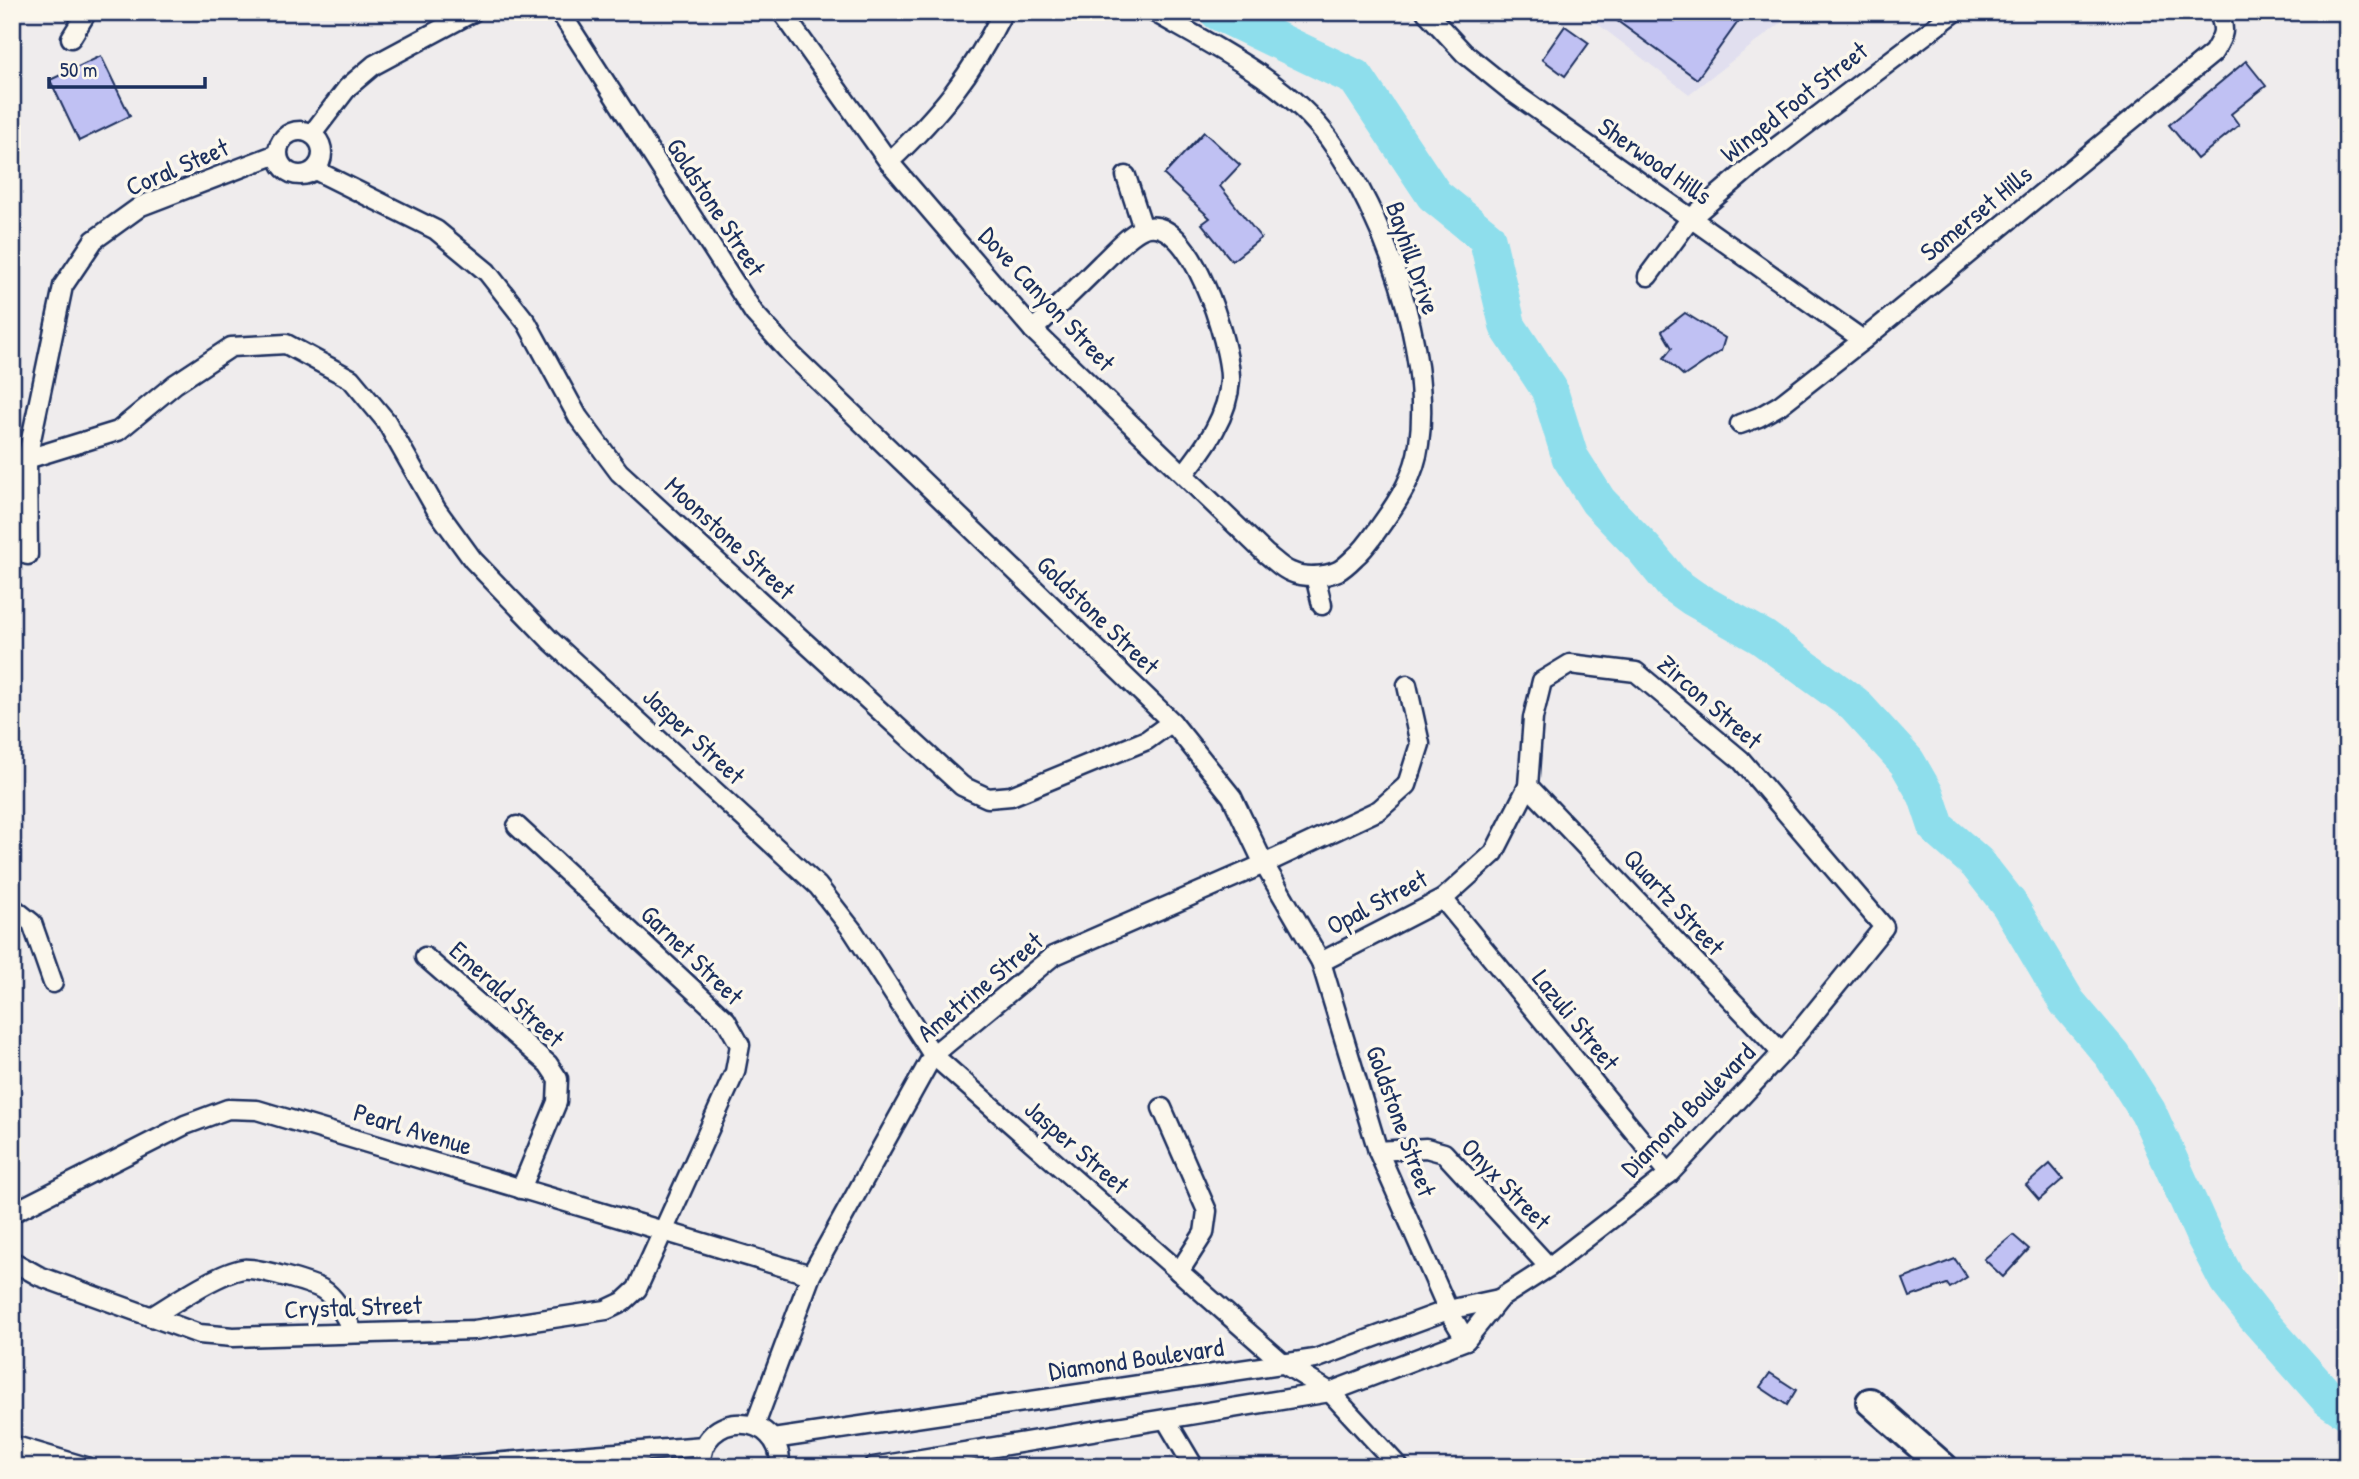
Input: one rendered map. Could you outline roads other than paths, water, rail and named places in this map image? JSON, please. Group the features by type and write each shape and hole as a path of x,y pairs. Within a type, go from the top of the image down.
{"street":[{"path":"71,38 87,12"},
{"path":"312,134 348,87 374,65 473,12"},
{"name":"Goldstone Street","path":"557,12 564,18 754,313 792,355 1172,722 1232,797 1264,864 1321,962 1378,1151 1448,1310 1466,1340"},
{"name":"Dove Canyon Street","path":"782,12 889,162 1033,330 1265,554 1291,572 1315,576"},
{"path":"889,162 957,91 1003,12"},
{"name":"Bayhill Drive","path":"1154,12 1297,103 1328,136 1372,213 1390,258 1406,310 1421,404 1419,444 1411,475 1398,502 1360,553 1338,571 1315,576"},
{"name":"Sherwood Hills","path":"1426,12 1464,53 1511,91 1863,340"},
{"name":"Winged Foot Street","path":"1648,276 1691,218 1754,165 1955,12"},
{"name":"Somerset Hills","path":"1740,424 1780,405 1863,340 2213,52 2223,36 2221,17"},
{"path":"303,130 312,134 323,151 321,161 315,170 307,174 287,172 280,164 278,144 284,136 293,131 303,130"},
{"name":"Coral Steet","path":"28,555 27,459 64,286 94,240 141,206 277,154"},
{"name":"Moonstone Street","path":"315,170 436,230 487,272 527,323 578,417 619,472 962,786 988,798 1011,796 1147,740 1172,722"},
{"path":"1126,176 1143,228"},
{"path":"1033,330 1122,244 1143,228 1157,226 1172,233 1197,268 1209,294 1228,354 1230,379 1227,404 1203,450 1184,474"},
{"name":"Jasper Street","path":"27,459 118,431 175,384 231,347 286,344 351,379 386,421 436,509 473,560 550,640 818,886 853,932 933,1055 1284,1364 1330,1392 1399,1467"},
{"path":"1315,576 1322,605"},
{"name":"Zircon Street","path":"1528,786 1533,718 1542,681 1570,664 1636,672 1741,760 1884,927"},
{"name":"Ametrine Street","path":"754,1425 811,1275 933,1055 1052,956 1264,864 1380,810 1407,785 1420,744 1407,684"},
{"name":"Opal Street","path":"1321,962 1443,899 1494,853 1528,786"},
{"name":"Quartz Street","path":"1528,786 1782,1053"},
{"name":"Garnet Street","path":"517,826 726,1020 740,1045 735,1072 664,1232"},
{"name":"Lazuli Street","path":"1443,899 1669,1174"},
{"path":"12,907 32,923 53,983"},
{"name":"Diamond Boulevard","path":"773,1439 1315,1359 1448,1310 1499,1298 1549,1267 1669,1174 1782,1053 1884,927"},
{"name":"Emerald Street","path":"425,957 548,1063 558,1079 557,1102 521,1189"},
{"path":"1162,1108 1207,1211 1204,1233 1179,1272"},
{"name":"Pearl Avenue","path":"12,1213 185,1125 228,1109 257,1110 811,1275"},
{"name":"Onyx Street","path":"1378,1151 1426,1148 1444,1153 1549,1267"},
{"name":"Crystal Street","path":"12,1261 39,1276 199,1334 233,1337 474,1330 606,1310 623,1302 637,1289 664,1232"},
{"path":"151,1317 219,1278 242,1269 256,1269 323,1290 335,1301 354,1333"},
{"name":"Diamond Boulevard","path":"1466,1340 1499,1298"},
{"path":"873,1467 968,1459 1166,1420 1330,1392 1466,1340"},
{"path":"1870,1402 1944,1467"},
{"path":"1166,1420 1194,1467"},
{"path":"701,1467 704,1446 710,1436 731,1424 743,1423 754,1425 773,1439 778,1449 780,1467"},
{"path":"12,1445 44,1463"},
{"path":"442,1467 704,1446"},
{"path":"12,1453 44,1463 86,1467"}],"waterway":[{"path":"1218,12 1356,78 1434,195 1487,238 1508,327 1549,389 1570,457 1598,501 1672,583 1762,637 1854,704 1907,762 1926,795 1937,828 1977,863 2009,904 2067,1002 2112,1055 2148,1112 2203,1234 2227,1280 2328,1398 2347,1411"}]}
